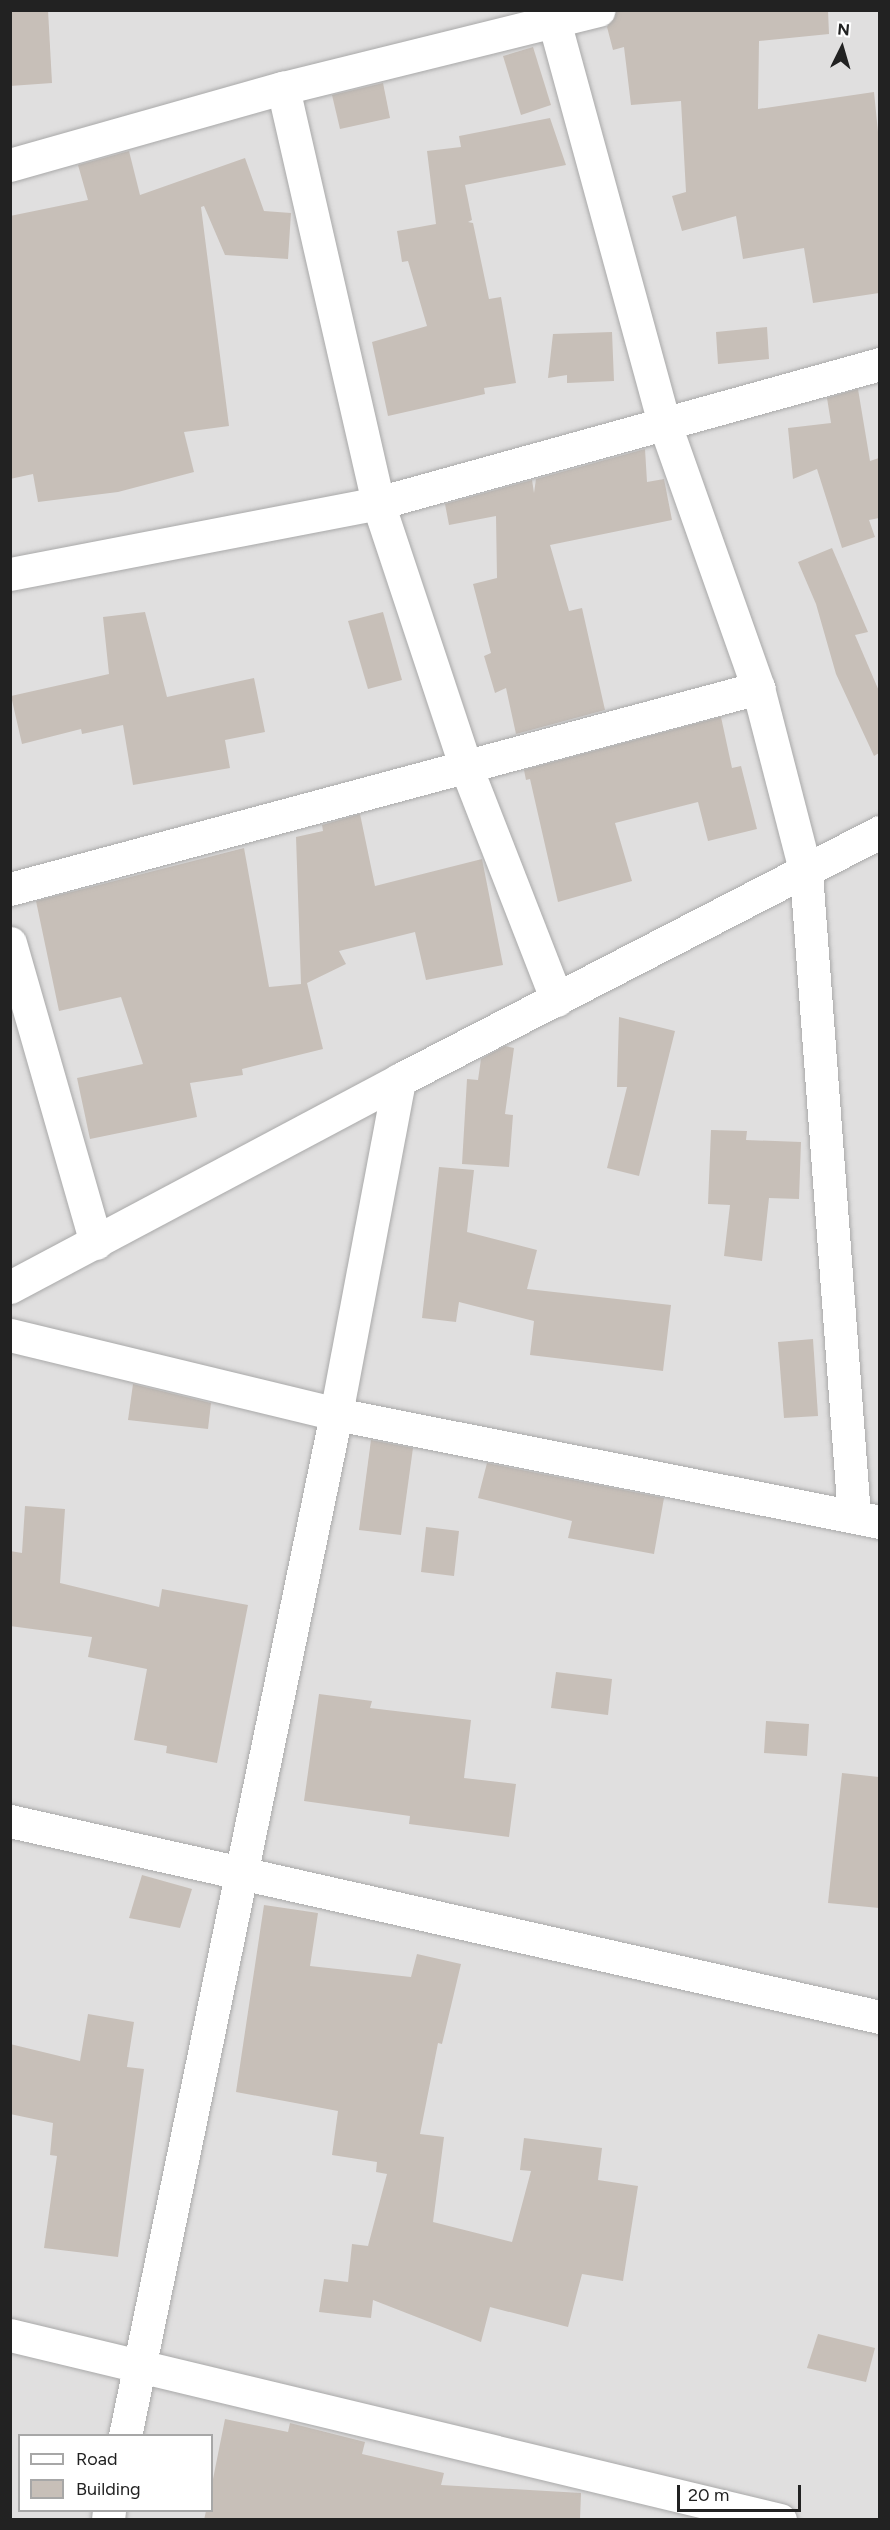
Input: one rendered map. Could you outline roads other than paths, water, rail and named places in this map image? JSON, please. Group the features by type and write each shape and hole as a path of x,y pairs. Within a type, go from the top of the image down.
{"street":[{"path":"10,165 283,88 552,17 599,10"},
{"path":"10,1335 336,1414 867,1519 806,873 758,688 664,422 552,17"},
{"path":"283,88 378,503 466,767 557,1000"},
{"path":"10,574 378,503 879,364"},
{"path":"10,889 758,688"},
{"path":"10,1287 399,1080 806,873 879,832"},
{"path":"10,943 96,1243"},
{"path":"125,2434 336,1414 399,1080"},
{"path":"10,1821 879,2017"},
{"path":"10,2335 140,2364 780,2520"}]}
